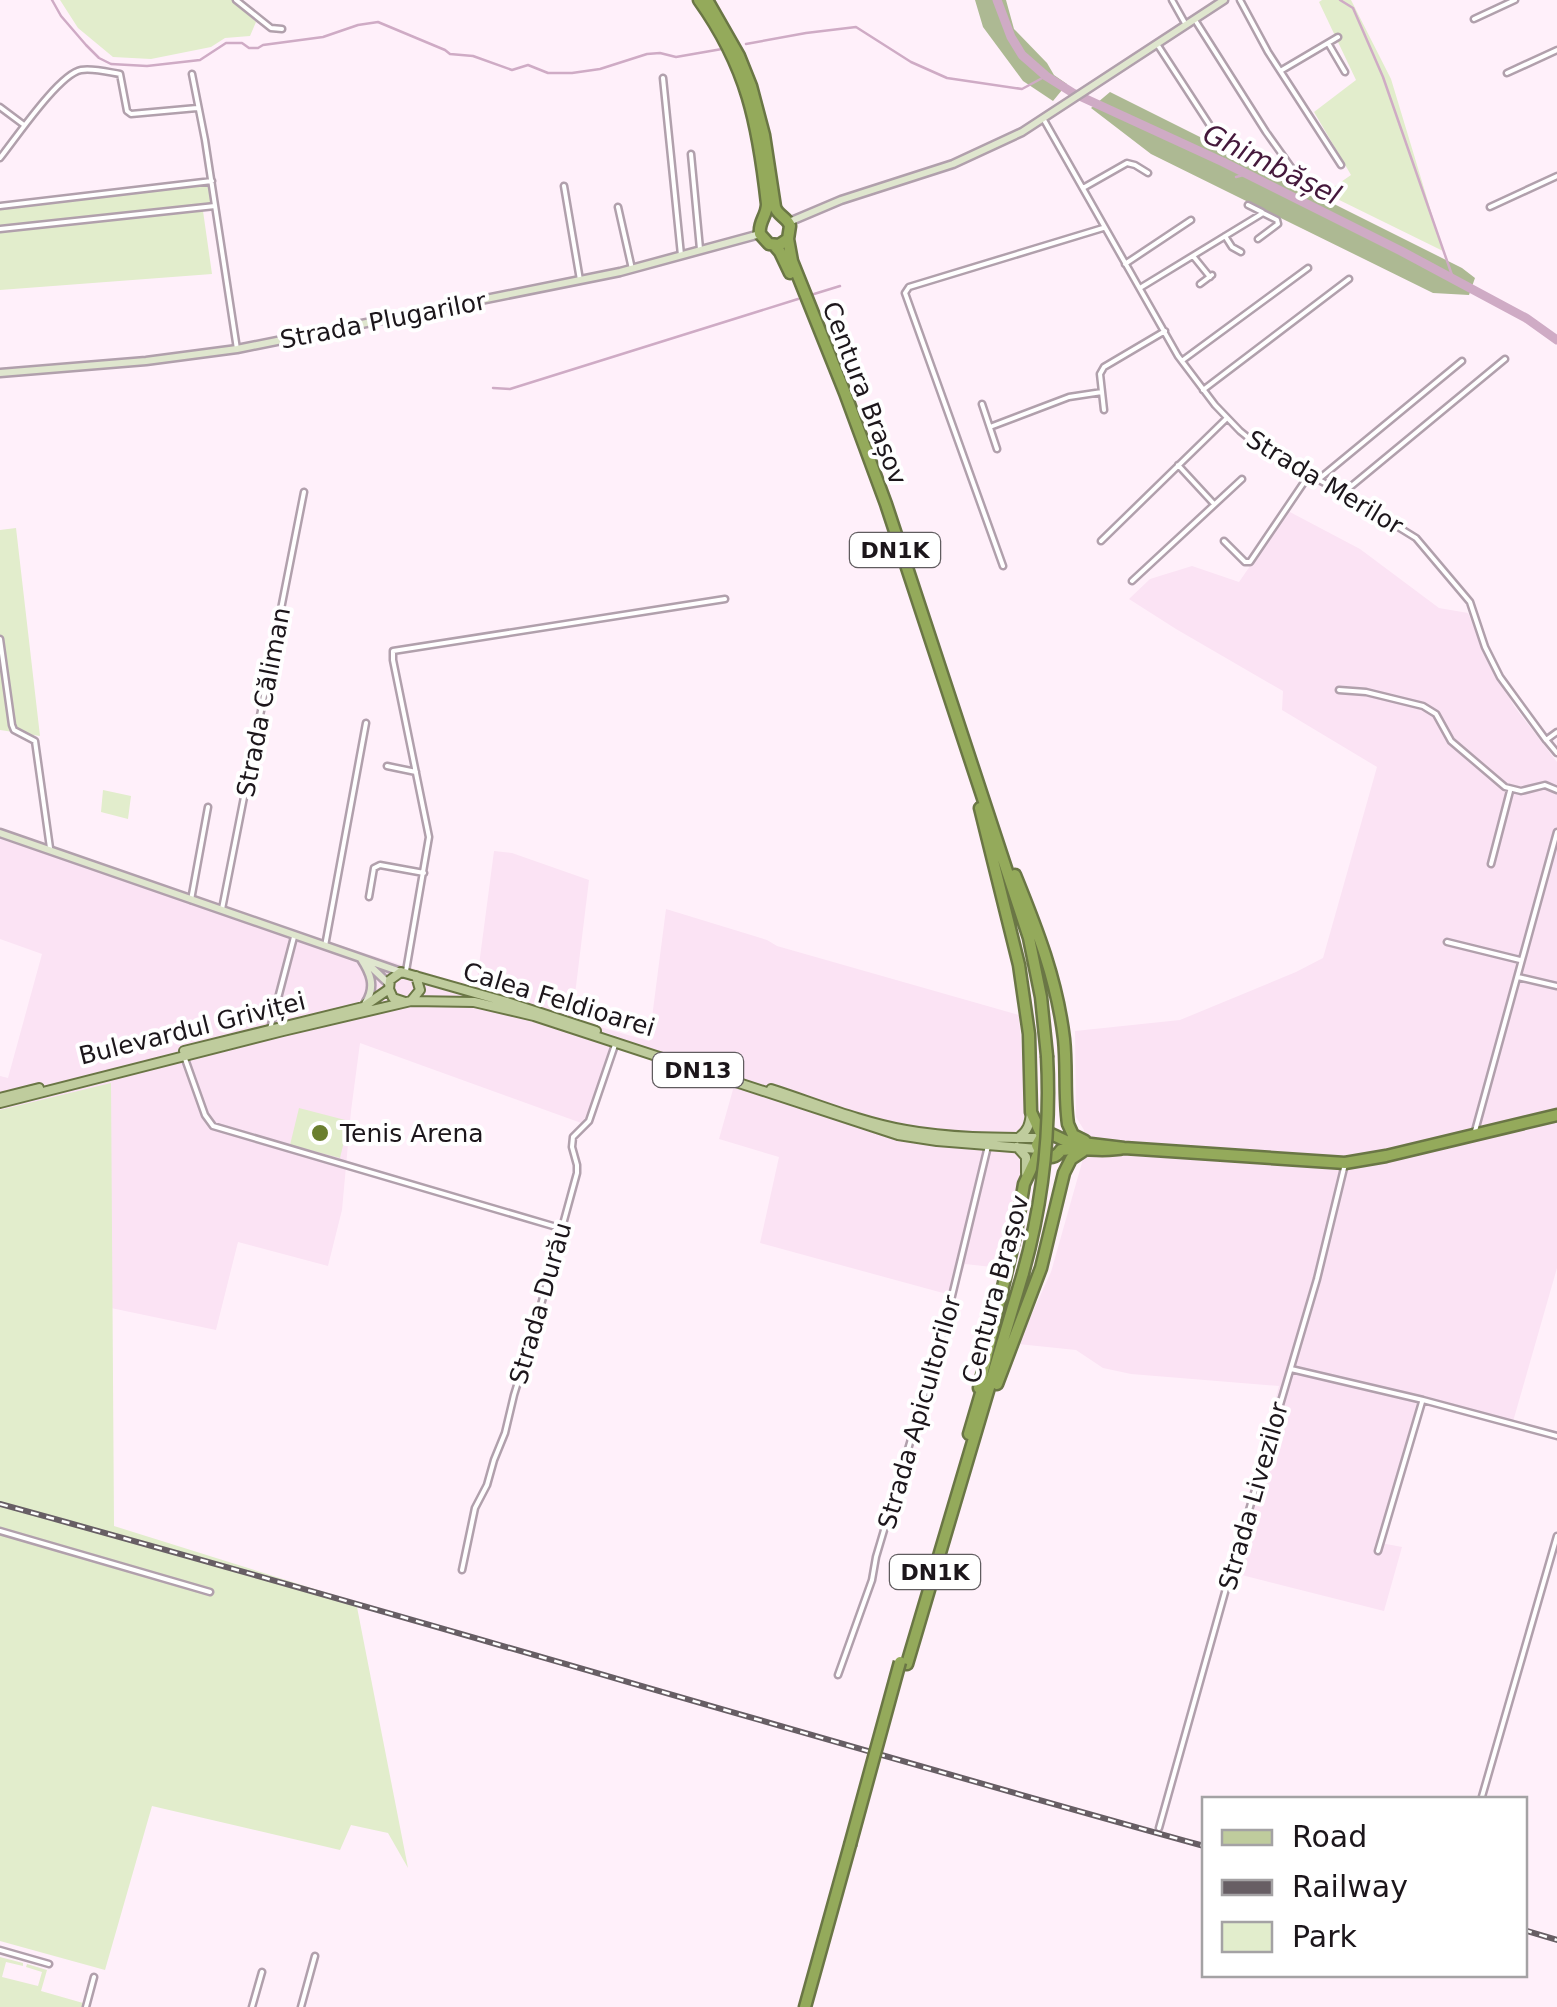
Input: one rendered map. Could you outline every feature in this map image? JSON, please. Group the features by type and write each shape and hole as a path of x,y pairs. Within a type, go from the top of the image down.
{"highway":[{"path":"698,0 724,39 747,91 757,129 767,204 772,215 789,222"},
{"path":"707,0 739,56 764,134 774,204 772,215 760,224 760,234"},
{"name":"Centura Brașov","path":"789,222 792,261 886,504 983,807"},
{"name":"Centura Brașov","path":"760,234 781,254 794,281 861,452 1028,938 1041,997 1049,1106 1044,1182 1033,1237 904,1663 808,2007"},
{"path":"774,246 788,239"},
{"path":"983,807 1048,960 1064,1040 1068,1124 1073,1135 1090,1146 1071,1159 1062,1181"},
{"path":"983,807 1026,1002 1031,1112 1062,1181"},
{"path":"978,1416 983,1368 1024,1184 1066,1112"},
{"name":"Calea Feldioarei","path":"1048,1144 1066,1141 1090,1146 1345,1164 1557,1116"},
{"name":"DN1K","path":"978,1416 993,1396 1046,1250 1062,1181"}],"main road":[{"name":"Calea Feldioarei","path":"404,972 879,1124 909,1131 1048,1144"},
{"name":"DN13","path":"389,986 393,976 404,972"},
{"path":"409,1002 420,990 416,976"},
{"name":"Calea Feldioarei","path":"389,986 393,998 409,1002 455,1000 492,1005 616,1042 878,1130 936,1141 1017,1142"},
{"name":"Bulevardul Griviței","path":"0,1101 361,1011 389,986"},
{"name":"Bulevardul Griviței","path":"0,1101 270,1028 409,1002"},
{"path":"1024,1184 1028,1162 1017,1142 1029,1125 1031,1112"}],"street":[{"path":"236,0 271,28 282,29"},
{"path":"1172,0 1186,25"},
{"path":"789,222 841,200 953,164 1003,142 1044,120 1224,0"},
{"path":"1240,0 1341,165"},
{"path":"1474,19 1515,0"},
{"path":"1195,20 1291,167"},
{"path":"1280,71 1338,37"},
{"path":"1328,43 1346,72"},
{"path":"1156,44 1209,124"},
{"path":"1506,74 1557,50"},
{"path":"0,158 66,77 81,70 119,73 127,112 198,108"},
{"path":"192,74 237,349"},
{"path":"663,78 680,255"},
{"path":"0,107 25,126"},
{"name":"Strada Merilor","path":"1044,120 1182,362 1203,390 1227,418 1262,448 1413,535 1467,598 1500,677 1557,753"},
{"path":"691,154 700,250"},
{"path":"1082,188 1127,163 1148,174"},
{"path":"1490,207 1557,176"},
{"path":"0,206 212,181"},
{"path":"564,186 580,280"},
{"path":"1248,205 1278,222 1258,240"},
{"path":"0,229 215,206"},
{"path":"618,207 632,269"},
{"path":"1140,288 1262,213"},
{"path":"1125,264 1191,220"},
{"path":"1003,566 905,293 909,287 1104,228"},
{"name":"Strada Plugarilor","path":"0,373 237,349 632,269 760,234"},
{"path":"1224,236 1241,252"},
{"path":"1193,256 1211,276 1200,284"},
{"path":"1182,362 1308,268"},
{"path":"1203,390 1349,279"},
{"path":"1104,410 1100,374 1104,367 1165,331"},
{"path":"1342,492 1505,359"},
{"path":"1319,479 1462,361"},
{"path":"990,427 1070,397 1102,392"},
{"path":"982,404 997,448"},
{"path":"1101,541 1227,418"},
{"path":"1178,464 1214,504"},
{"path":"1224,541 1245,562 1250,562 1310,474"},
{"path":"1132,581 1242,479"},
{"name":"Strada Căliman","path":"221,911 304,492"},
{"path":"404,972 429,850 429,828 394,651 726,599"},
{"path":"0,639 12,725 35,741 50,851"},
{"path":"1339,690 1362,691 1428,708 1440,719 1451,741 1510,790 1544,786 1557,790"},
{"path":"325,946 366,722"},
{"path":"1546,740 1557,732"},
{"path":"387,766 417,772"},
{"path":"1490,864 1510,790"},
{"path":"191,900 208,807"},
{"path":"1474,1134 1557,832"},
{"name":"Calea Feldioarei","path":"0,833 404,972"},
{"path":"369,897 374,868 380,865 424,873"},
{"path":"270,1028 294,936"},
{"path":"1447,942 1521,960"},
{"path":"361,958 372,982 370,998 361,1011"},
{"name":"Calea Feldioarei","path":"361,958 389,986"},
{"path":"1517,977 1557,986"},
{"name":"Strada Durău","path":"462,1570 475,1508 488,1485 506,1433 576,1174 573,1136 588,1121 616,1042"},
{"name":"Bulevardul Griviței","path":"184,1056 213,1126 553,1226"},
{"name":"Strada Apicultorilor","path":"838,1675 872,1580 945,1325 988,1144"},
{"name":"Strada Livezilor","path":"1160,1828 1291,1369 1345,1164"},
{"path":"1291,1369 1557,1436"},
{"path":"1378,1550 1423,1400"},
{"path":"0,1531 210,1592"},
{"path":"1482,1797 1557,1536"},
{"path":"0,1950 48,1964"},
{"path":"301,2007 315,1956"},
{"path":"252,2007 262,1972"},
{"path":"86,2007 94,1977"}],"shaded area":[{"path":"1288,511 1360,549 1439,608 1468,613 1514,706 1557,762 1557,1268 1512,1425 1426,1400 1381,1543 1402,1547 1384,1611 1230,1572 1279,1386 1131,1374 1103,1368 1076,1350 1018,1344 1051,1272 1083,1159 1084,1130 1076,1117 1075,1031 1180,1020 1323,958 1377,767 1282,710 1283,691 1129,599 1150,579 1192,566 1239,582"},
{"path":"0,839 476,988 494,851 512,853 589,880 572,1019 649,1041 666,909 777,946 1019,1015 1026,1111 1022,1127 1013,1133 1008,1147 1019,1154 1021,1170 1001,1268 965,1264 954,1296 760,1243 779,1157 719,1139 734,1086 616,1047 584,1124 360,1043 342,1210 328,1266 238,1242 216,1330 111,1308 110,1257 0,1264 0,1076 8,1078 42,954 0,939"}],"green space":[{"path":"60,0 232,0 256,22 250,36 225,38 211,47 151,59 113,57 78,28"},
{"path":"975,0 1006,0 1014,29 1054,75 1067,84 1053,101 1023,81 983,27"},
{"path":"1351,0 1391,79 1443,251 1325,193 1351,175 1314,112 1356,80 1319,2"},
{"path":"1110,92 1462,268 1475,278 1469,295 1433,293 1151,154 1091,108"},
{"path":"209,185 212,205 203,211 212,274 0,290 0,208"},
{"path":"16,528 40,736 0,730 0,530"},
{"path":"103,790 131,796 128,819 101,812"},
{"path":"111,1083 114,1526 356,1602 408,1868 388,1833 351,1825 340,1850 152,1806 105,1970 0,1941 0,1110"},
{"name":"Tenis Arena","path":"299,1108 349,1121 340,1158 290,1145"},
{"path":"0,1957 23,1963 6,1962 2,1977 38,1986 42,1972 26,1967 27,1964 47,1970 41,1991 83,2003 82,2007 0,2007"}],"waterway":[{"path":"52,0 86,45 111,64 147,66 200,60 226,43 258,48 323,37 378,22 450,54 473,56 512,70 528,65 548,73 600,69 647,54 676,57 722,49"},
{"name":"Ghimbășel","path":"997,0 1022,55 1073,93 1401,251 1526,318 1557,340"},
{"path":"1340,0 1353,8 1383,77 1453,278"},
{"path":"746,44 856,27 911,62 947,78 1022,89 1046,76"},
{"name":"Ghimbășel","path":"1236,177 1247,174"},
{"path":"814,294 840,286"},
{"path":"493,388 510,389 798,299"}],"railway":[{"path":"0,1504 1202,1845"},
{"path":"1527,1931 1557,1940"}],"place":[{"name":"Tenis Arena","path":"320,1133"}]}
